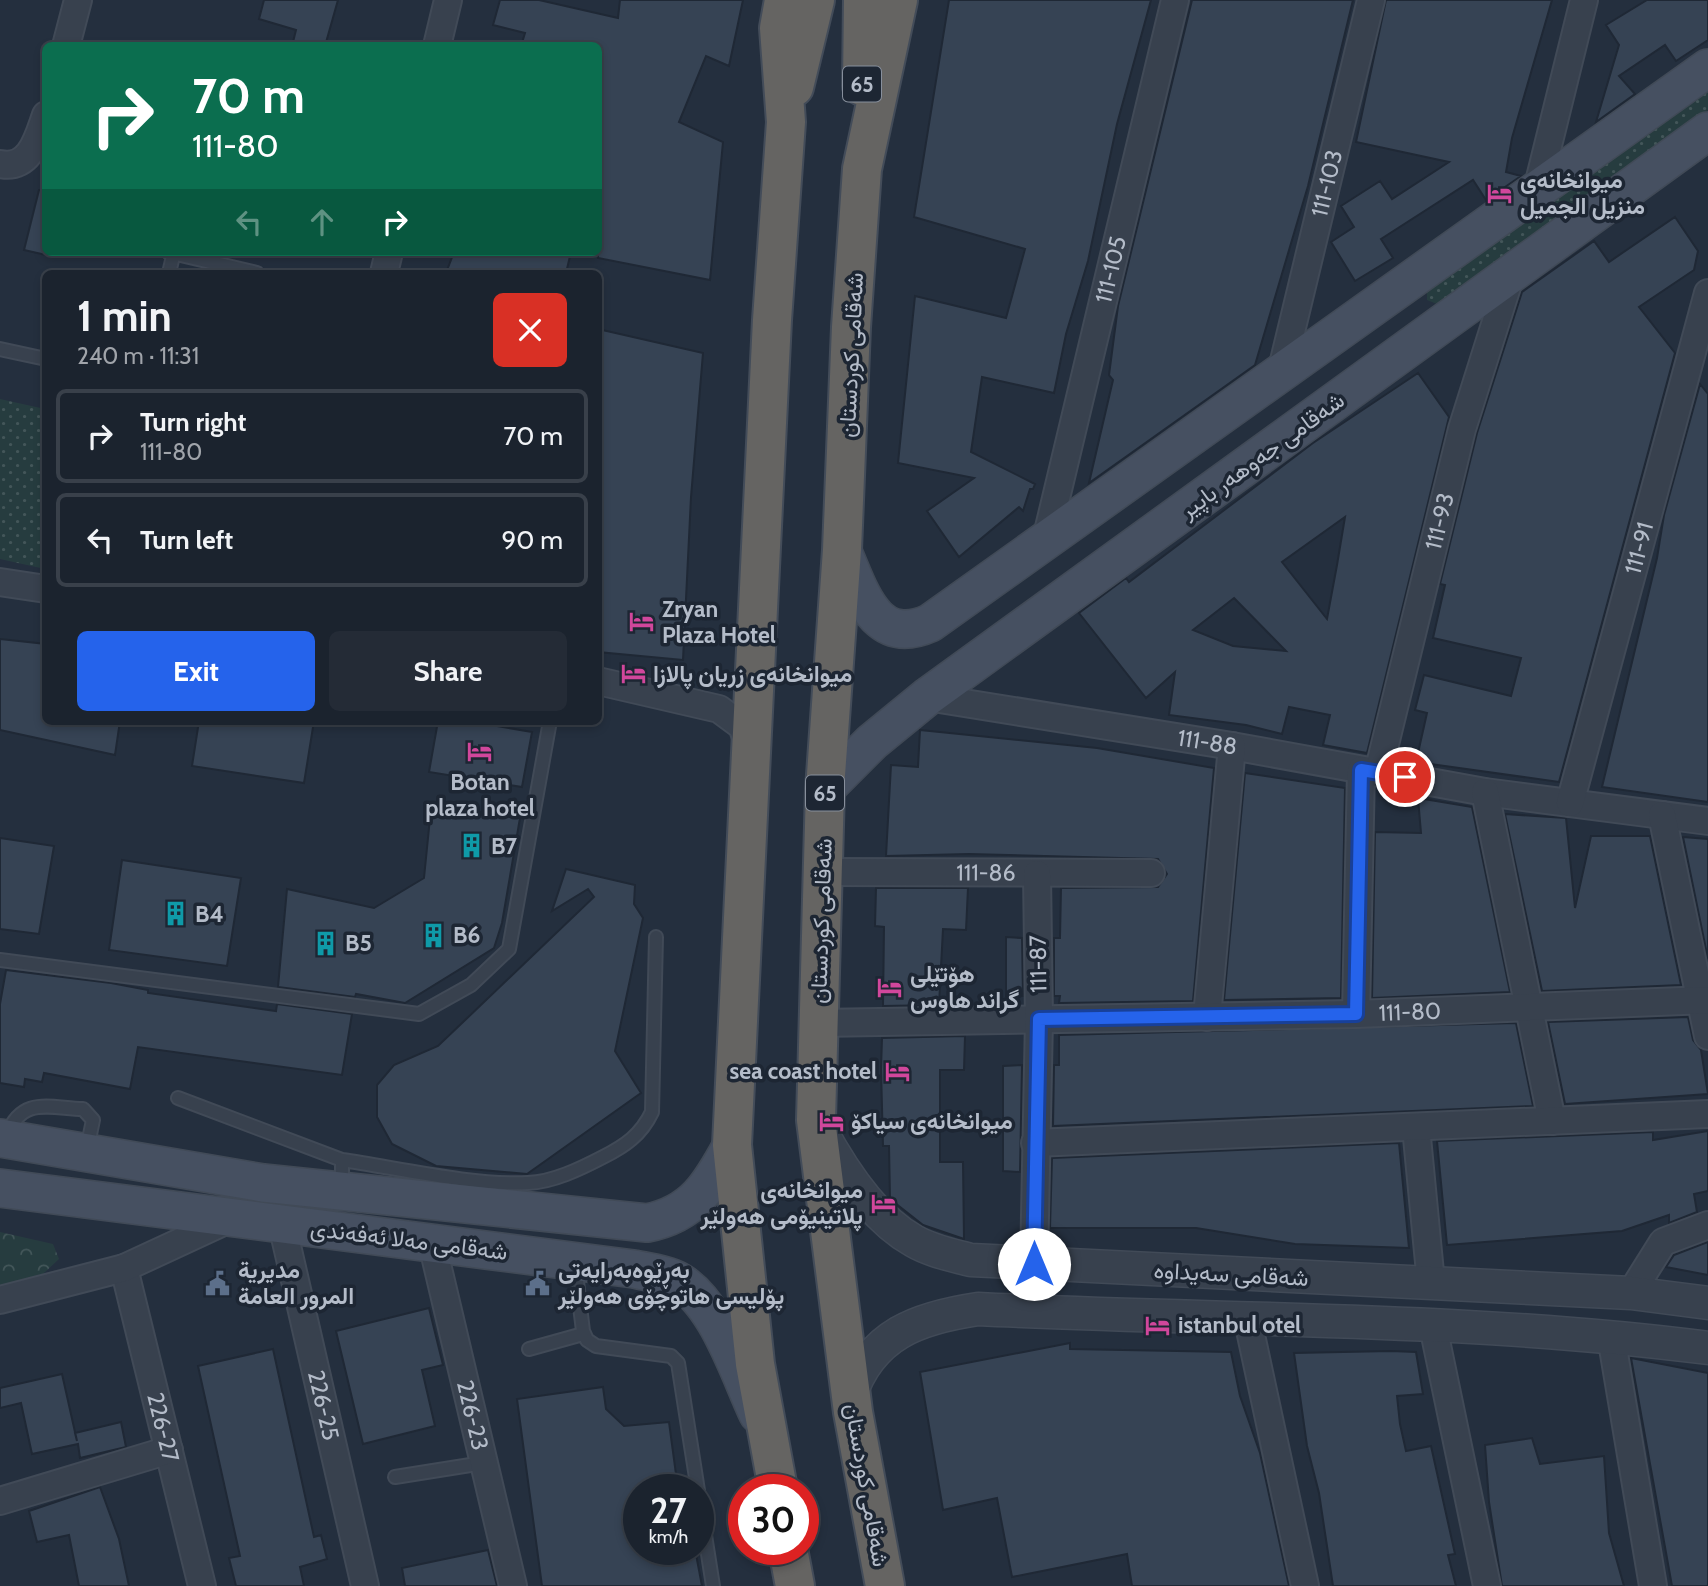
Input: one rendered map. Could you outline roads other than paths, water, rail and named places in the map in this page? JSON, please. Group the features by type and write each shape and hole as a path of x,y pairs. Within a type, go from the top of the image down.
{"highway":[{"path":"775,1474 755,1364 732,1145 772,320 786,122 779,29 784,0"},
{"path":"786,122 815,0"},
{"name":"شەقامی کوردستان","path":"863,0 862,169 851,327 842,550 825,789 816,1120 850,1396 885,1586"},
{"name":"شەقامی کوردستان","path":"862,169 898,0"},
{"path":"791,1565 795,1586"}],"main road":[{"path":"842,550 865,602 877,618 893,627 912,629 930,623 1282,369 1389,297 1708,68"},
{"name":"شەقامی جەوهەر باپیر","path":"825,789 872,742 927,697 1708,131"},
{"path":"1389,297 1416,344"},
{"name":"شەقامی مەلا ئەفەندی","path":"3,1138 263,1183 347,1181 647,1223 680,1212 700,1198 713,1182 732,1145"},
{"path":"347,1181 350,1233"},
{"name":"شەقامی مەلا ئەفەندی","path":"0,1188 575,1261 670,1277 687,1286 712,1316 768,1435"}],"street":[{"path":"67,42 78,0"},
{"path":"438,42 448,0"},
{"name":"111-105","path":"1046,540 1175,0"},
{"name":"111-103","path":"1282,369 1371,0"},
{"path":"1537,190 1584,0"},
{"path":"0,164 19,163 35,149 42,127"},
{"name":"111-93","path":"1356,1014 1370,771 1462,429 1511,274"},
{"name":"111-91","path":"1570,803 1708,293"},
{"path":"0,582 42,588"},
{"path":"602,682 706,705 736,718 747,734 750,753"},
{"name":"111-88","path":"927,697 1232,746 1485,792 1708,821"},
{"path":"1207,1017 1232,746"},
{"path":"1485,792 1552,1121"},
{"path":"1662,815 1704,1000 1708,1036"},
{"name":"111-86","path":"822,872 1151,873"},
{"name":"111-87","path":"1023,1264 1035,1143 1039,1019 1037,874"},
{"name":"111-80","path":"818,1023 1356,1014 1704,1000"},
{"path":"1035,1143 1708,1114"},
{"name":"شەقامی سەیداوە","path":"816,1120 835,1157 864,1197 909,1239 971,1260 1631,1293 1708,1303"},
{"path":"1416,1127 1431,1283"},
{"path":"0,1300 124,1268 232,1218"},
{"name":"226-25","path":"282,1224 365,1586"},
{"path":"1631,1293 1663,1242 1708,1225"},
{"name":"226-23","path":"432,1243 513,1586"},
{"path":"1010,1311 1023,1264"},
{"name":"226-27","path":"124,1268 202,1586"},
{"name":"شەقامی سەیداوە","path":"850,1396 864,1364 873,1352 908,1327 933,1316 978,1309 1433,1326 1611,1336 1708,1348"},
{"path":"1248,1321 1305,1586"},
{"path":"1433,1326 1487,1586"},
{"path":"1611,1336 1653,1586"},
{"path":"0,1501 169,1450"}],"lane":[{"path":"188,256 245,270"},
{"path":"0,349 42,358"},
{"path":"0,960 419,1014 471,985 509,949 549,725"},
{"path":"178,1098 347,1181 484,1180 529,1184 575,1171 624,1147 644,1130 652,1112 656,937"},
{"path":"575,1261 583,1334 590,1343 671,1356 678,1363 713,1586"},
{"path":"529,1349 583,1334"},
{"path":"395,1477 483,1463"}],"place":[{"name":"میوانخانەی منزیل الجمیل","path":"1500,193"},
{"name":"Zryan Plaza Hotel","path":"642,622"},
{"name":"میوانخانەی زریان پالازا","path":"633,674"},
{"name":"Botan plaza hotel","path":"480,752"},
{"name":"B7","path":"471,846"},
{"name":"B4","path":"175,914"},
{"name":"B6","path":"433,935"},
{"name":"B5","path":"325,943"},
{"name":"هۆتێلی گراند هاوس","path":"890,987"},
{"name":"sea coast hotel","path":"897,1071"},
{"name":"میوانخانەی سیاکۆ","path":"831,1121"},
{"name":"میوانخانەی پلاتینیۆمی هەولێر","path":"883,1203"},
{"name":"مديرية المرور العامة","path":"218,1283"},
{"name":"بەڕێوەبەرایەتی پۆلیسی هاتوچۆی هەولێر","path":"538,1283"},
{"name":"istanbul otel","path":"1158,1325"}]}
